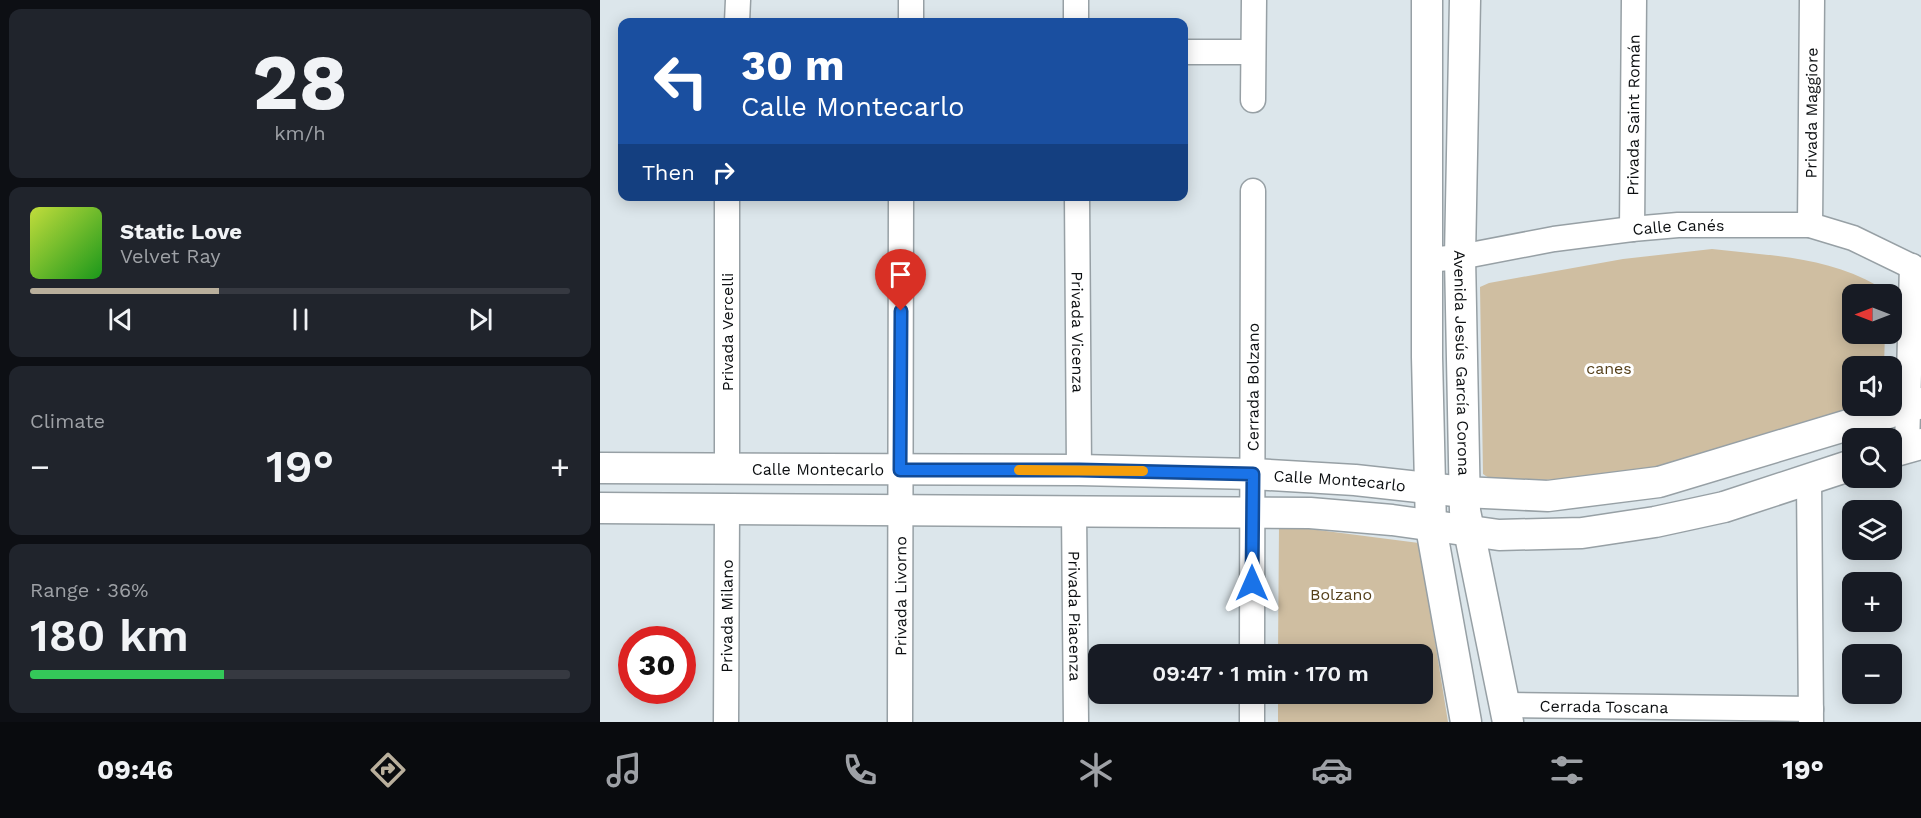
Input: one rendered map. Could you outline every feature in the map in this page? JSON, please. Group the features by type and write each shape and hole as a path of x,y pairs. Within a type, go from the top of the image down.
{"street":[{"path":"737,18 738,0"},
{"path":"911,0 911,18"},
{"path":"1076,0 1076,18"},
{"path":"1253,100 1254,0"},
{"name":"Avenida Jesús García Corona","path":"1427,0 1427,260 1431,527 1466,722"},
{"name":"Avenida Jesús García Corona","path":"1465,0 1460,257 1464,492 1467,531 1507,714"},
{"name":"Privada Saint Román","path":"1632,229 1634,0"},
{"name":"Privada Maggiore","path":"1810,225 1812,0"},
{"path":"1188,52 1253,52"},
{"name":"Cerrada Bolzano","path":"1252,644 1253,191"},
{"name":"Privada Vercelli","path":"727,201 727,468"},
{"name":"Privada Livorno","path":"900,722 901,201"},
{"name":"Privada Vicenza","path":"1077,201 1079,470"},
{"name":"Calle Canés","path":"1427,260 1460,257 1554,239 1632,229 1678,225 1810,225 1853,238 1916,268"},
{"path":"1907,448 1914,405 1916,268"},
{"name":"Calle Montecarlo","path":"600,468 1079,470 1253,474 1430,487 1464,492 1548,496 1659,482 1914,405"},
{"path":"600,508 899,512 1252,512 1382,519 1467,531 1535,534 1582,533 1615,529 1724,507 1842,468"},
{"name":"Cerrada Toscana","path":"1507,714 1811,716 1809,478"},
{"name":"Privada Milano","path":"726,722 727,509"},
{"name":"Privada Piacenza","path":"1074,511 1076,722"},
{"path":"1252,704 1252,722"}],"green space":[{"name":"canes","path":"1712,249 1797,259 1858,276 1874,284 1842,284 1842,344 1885,344 1884,356 1842,356 1842,411 1738,448 1664,467 1587,478 1501,481 1483,474 1480,287 1489,283 1623,259"},
{"name":"Bolzano","path":"1279,525 1419,543 1448,722 1278,722 1278,704 1433,704 1433,644 1278,644"}],"slow traffic":[{"path":"1019,470 1143,471"}],"route":[{"path":"901,311 900,470 1079,470 1253,474 1252,583"}]}
